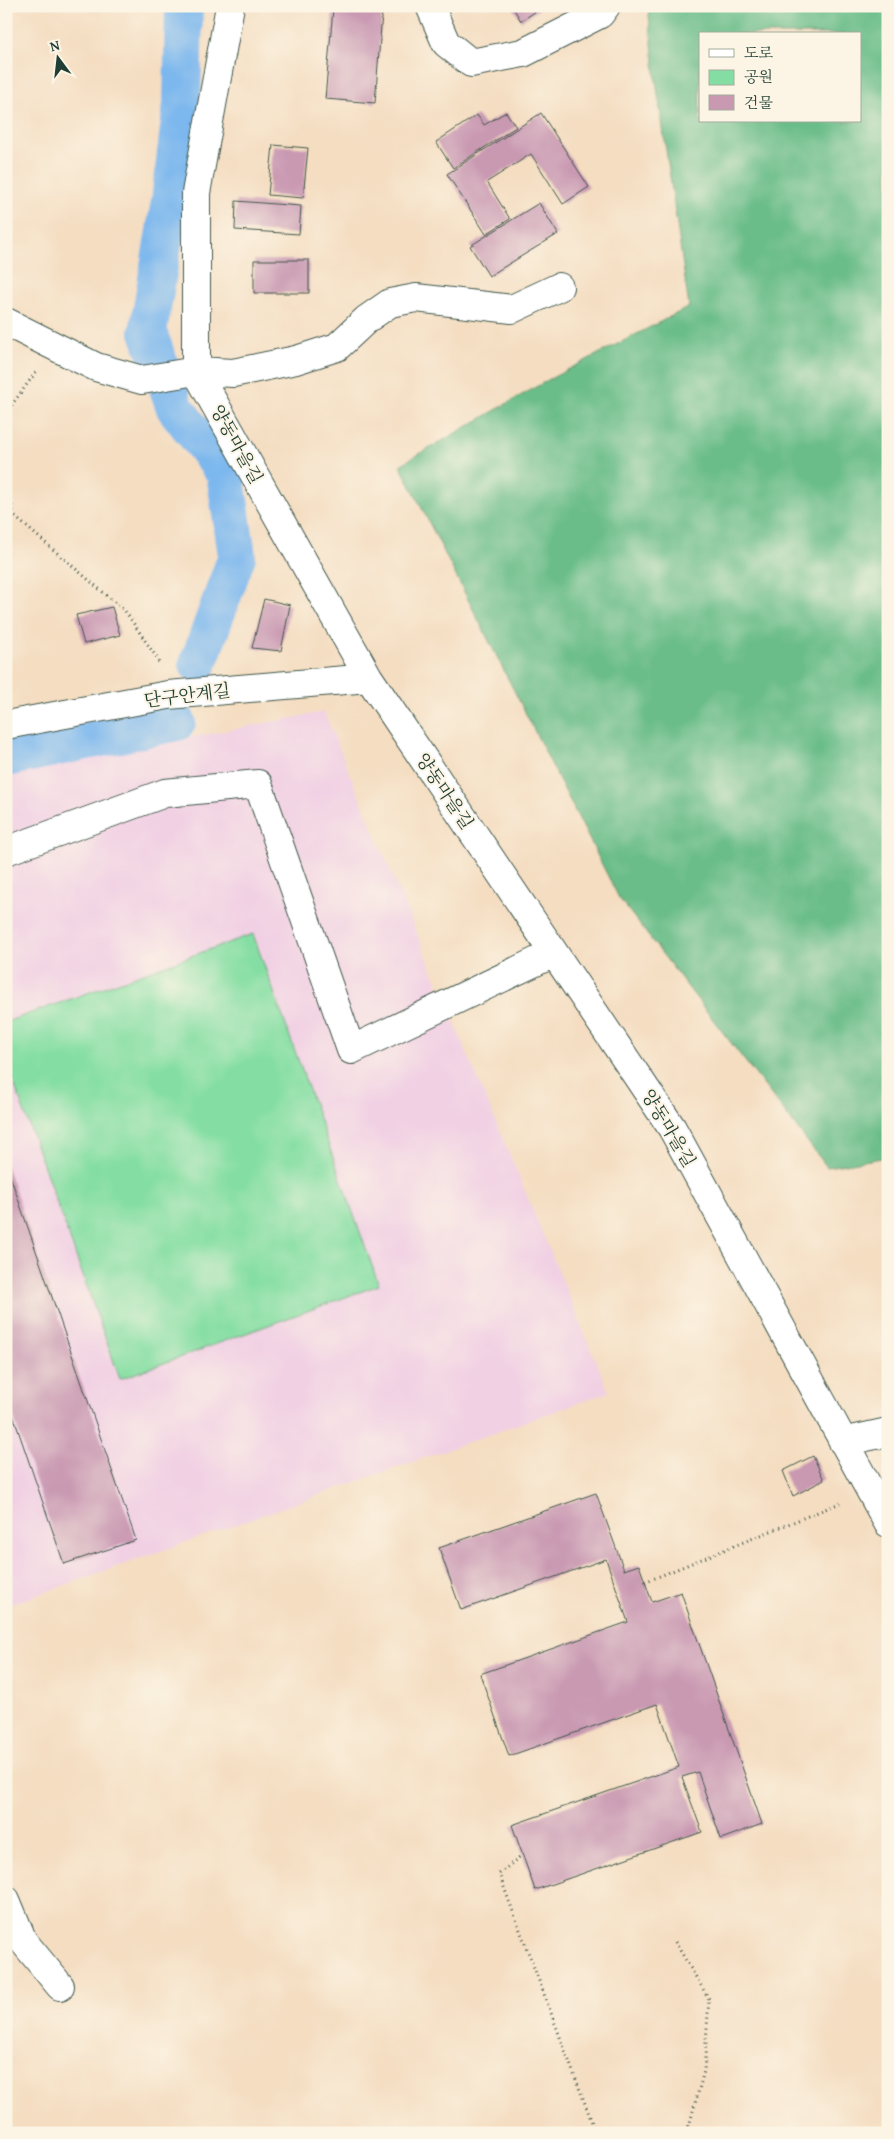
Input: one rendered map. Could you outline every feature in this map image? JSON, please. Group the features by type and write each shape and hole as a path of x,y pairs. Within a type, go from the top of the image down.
{"street":[{"name":"양동마을길","path":"230,6 196,193 194,371 369,678 672,1128 888,1523"},
{"path":"430,6 446,43 471,63 522,53 600,14 606,6"},
{"path":"6,322 96,367 142,380 194,371 233,373 296,360 337,347 367,319 390,303 416,298 512,309 559,287"},
{"name":"단구안계길","path":"6,725 168,695 369,678"},
{"path":"6,851 165,793 258,784 351,1050 554,953"},
{"path":"843,1442 888,1432"},
{"path":"6,1900 23,1941 60,1986"}],"path":[{"path":"6,445 10,406 55,347"},
{"path":"6,481 14,516"},
{"path":"6,513 14,516 125,611 157,658 168,695"},
{"path":"645,1582 841,1503"},
{"path":"523,1854 499,1874 596,2133"},
{"path":"675,1942 709,1999 704,2071 689,2126 690,2133"}],"shaded area":[{"path":"324,712 609,1392 6,1606 6,773"}],"green space":[{"path":"648,6 888,6 888,1157 827,1167 619,898 400,465 548,380 689,307 656,81"},
{"path":"253,934 379,1285 120,1379 6,1061 6,1022"}],"building":[{"path":"512,6 544,6 521,21"},
{"path":"333,9 382,13 375,103 325,99"},
{"path":"506,112 516,127 453,168 436,142 477,115 484,125"},
{"path":"541,113 589,187 563,204 531,154 487,182 510,219 486,234 447,174"},
{"path":"273,145 308,148 303,198 268,195"},
{"path":"236,201 301,206 299,234 235,230"},
{"path":"539,203 558,234 489,276 470,246"},
{"path":"254,260 309,260 309,293 254,293"},
{"path":"264,599 290,605 281,651 252,648"},
{"path":"112,607 120,635 84,644 76,615"},
{"path":"6,1164 136,1540 64,1564 6,1395"},
{"path":"813,1456 824,1480 793,1496 783,1471"},
{"path":"596,1493 624,1570 639,1565 652,1602 681,1592 762,1824 721,1839 698,1772 682,1777 702,1832 535,1890 512,1825 679,1767 657,1704 509,1756 480,1674 628,1622 606,1559 461,1610 439,1548"}],"waterway":[{"path":"184,6 182,104 170,201 148,332 175,408 225,473 237,556 198,664"},
{"path":"6,758 177,722"}]}
